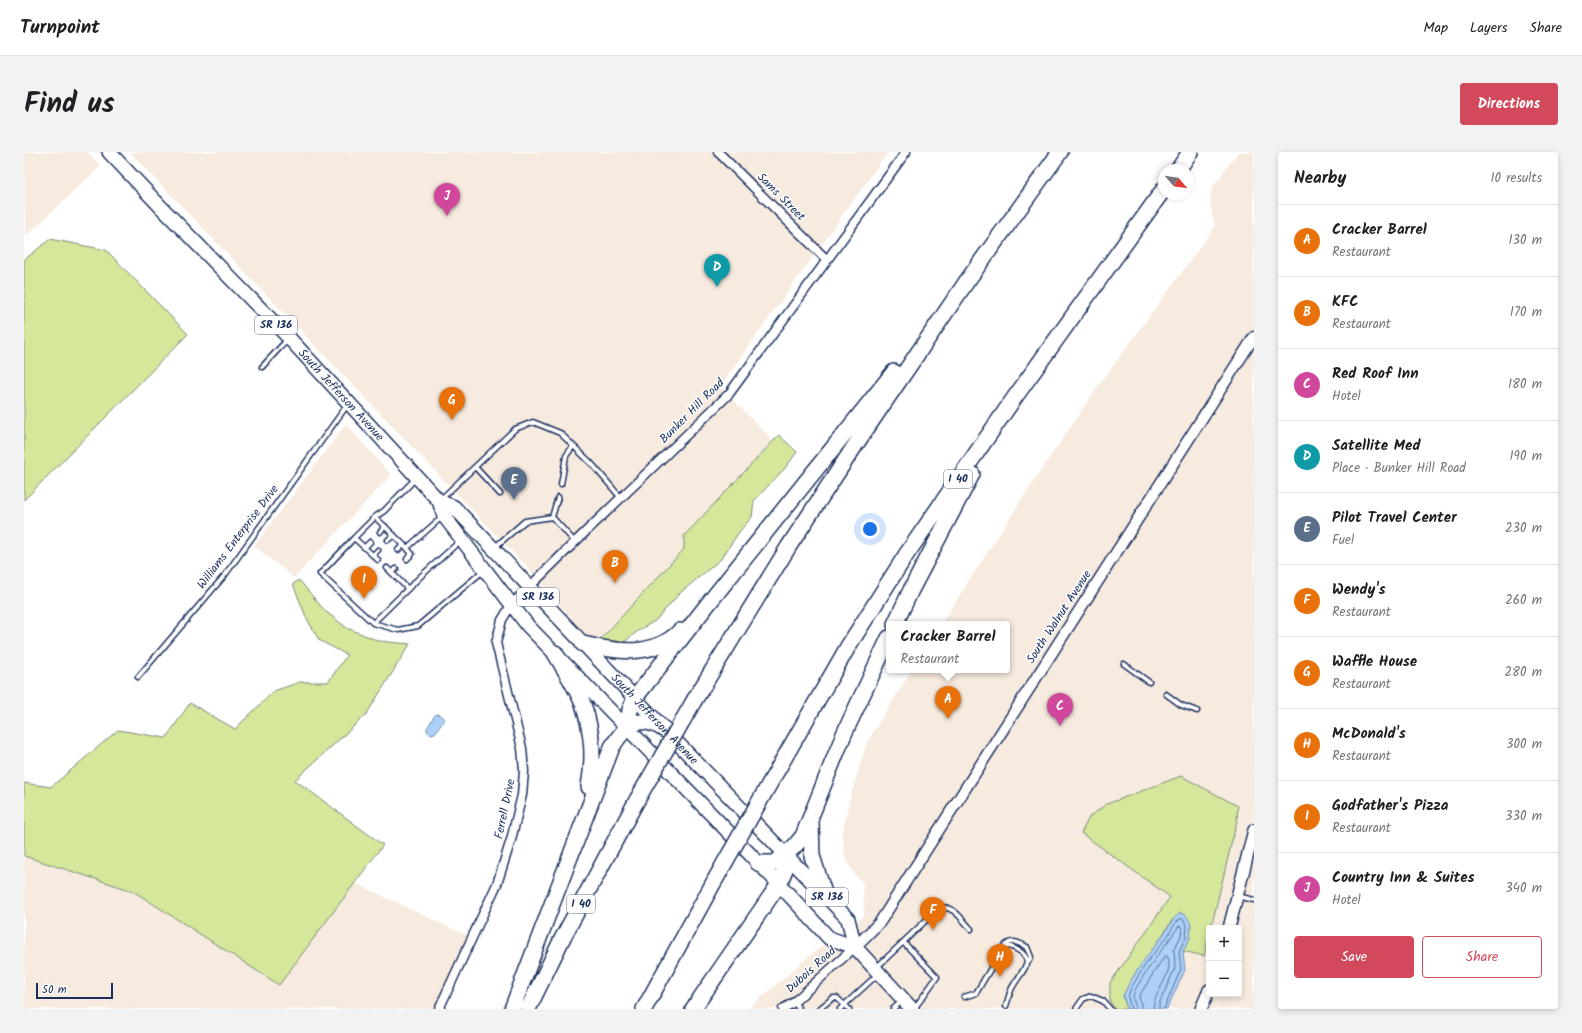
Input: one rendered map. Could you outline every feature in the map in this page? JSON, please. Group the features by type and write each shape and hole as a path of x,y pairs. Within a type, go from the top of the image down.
{"highway":[{"name":"I 40","path":"528,1009 562,939 694,698 793,539 967,281 1060,152"},
{"path":"1182,164 1190,152"},
{"name":"I 40","path":"644,1009 715,880 849,645 902,562 1014,398 1158,197"},
{"path":"512,1009 607,757 627,727 630,710 635,698 708,604 967,281"},
{"path":"896,621 954,506 1014,398"},
{"path":"583,644 602,649 628,652 647,650 672,639 708,604"},
{"path":"758,862 775,862 800,841 844,734 886,644"},
{"path":"555,653 583,704 590,728 593,757 589,786 579,832"},
{"path":"627,727 640,721 652,723 666,730"},
{"path":"812,811 812,856 825,896"},
{"path":"693,1009 779,884 786,867 785,855"}],"main road":[{"name":"South Jefferson Avenue","path":"109,152 289,338 348,404 439,501 454,507 583,644 848,919 855,947"},
{"name":"South Jefferson Avenue","path":"439,501 444,516 528,626 758,862 829,938 855,947 910,1006"},
{"path":"1230,925 1254,830"},
{"path":"1201,1009 1206,997"}],"street":[{"name":"Sams Street","path":"718,152 827,260"},
{"name":"Bunker Hill Road","path":"511,605 729,394 906,152"},
{"name":"South Walnut Avenue","path":"855,947 880,922 1254,337"},
{"name":"Ferrell Drive","path":"439,1009 497,884 511,840 522,795 524,771 522,748 496,643 502,620 511,605"},
{"name":"Dubois Road","path":"783,1009 794,1002 855,947"}],"lane":[{"path":"262,367 289,338"},
{"name":"Williams Enterprise Drive","path":"138,676 225,575 348,404"},
{"path":"439,501 515,429 533,422 560,433 592,464 622,498"},
{"path":"561,484 566,456 573,446"},
{"path":"475,467 500,494"},
{"path":"417,478 354,538 320,574 373,623 398,630 418,626 484,569"},
{"path":"552,517 558,497"},
{"path":"398,550 405,547 444,516"},
{"path":"521,516 525,521"},
{"path":"376,517 412,554 406,559"},
{"path":"493,549 525,521 552,517"},
{"path":"552,517 575,542"},
{"path":"380,532 385,526"},
{"path":"388,540 394,535"},
{"path":"354,538 378,560"},
{"path":"373,623 462,540"},
{"path":"365,547 370,542"},
{"path":"373,555 378,550"},
{"path":"387,568 408,589"},
{"path":"392,573 396,569"},
{"path":"1124,664 1149,682"},
{"path":"1166,694 1181,705 1197,711"},
{"path":"1237,896 1254,900"},
{"path":"840,1009 903,942 939,908 944,906 953,910 971,929"},
{"path":"893,1009 910,1006 937,976 903,942"},
{"path":"964,997 976,992 1007,943 1013,942 1027,947 1031,957 1012,989 1006,1006"},
{"path":"1004,948 1009,946 1024,954 1027,965"},
{"path":"1076,1009 1083,999 1091,996 1103,1001 1110,1009"},
{"path":"819,1009 833,998 837,998 849,1009"},
{"path":"794,1002 799,1009"}],"shaded area":[{"path":"24,152 88,152 101,166 25,237"},
{"path":"130,152 888,152 720,386 773,441 684,536 684,549 598,642 583,632 528,568"},
{"path":"1238,152 1254,152 1254,1009 748,1009 809,956 864,916 863,883 854,874 845,858 842,834 850,798 867,742 910,673 1010,673 1010,621 943,621 1037,476 1099,385 1215,227 1210,203 1212,188"},
{"path":"346,424 391,475 294,578 254,546"},
{"path":"24,856 133,891 279,985 355,883 468,936 433,1009 24,1009"}],"green space":[{"path":"50,239 106,250 188,334 24,500 24,260"},
{"path":"779,435 797,452 786,467 754,501 752,517 739,532 721,559 680,593 655,621 639,630 622,644 598,642 684,549 684,536"},
{"path":"299,580 325,611 347,628 379,641 410,644 366,715 295,780 383,845 279,985 133,891 24,856 24,783 51,787 118,730 166,738 190,703 235,729 274,691 300,682 328,682 347,655 319,640 306,617 293,584"},
{"path":"1181,776 1238,806 1237,820 1212,925 1206,925 1206,947 1204,956 1183,951 1190,938 1173,919 1123,996 1127,1009 1114,1009 1110,1001 1110,983 1170,897 1081,833 1090,816 1107,804"}],"water":[{"path":"438,714 445,719 435,733 431,734 427,731 427,728 435,715"},
{"path":"1180,913 1186,915 1191,924 1190,938 1183,951 1185,970 1167,1009 1127,1009 1123,996 1131,980 1173,920"}],"place":[{"name":"Country Inn & Suites","path":"447,216"},
{"name":"Satellite Med","path":"717,287"},
{"name":"Waffle House","path":"452,420"},
{"name":"Pilot Travel Center","path":"514,500"},
{"name":"KFC","path":"615,583"},
{"name":"Godfather's Pizza","path":"364,599"},
{"name":"Cracker Barrel","path":"948,719"},
{"name":"Red Roof Inn","path":"1060,726"},
{"name":"Wendy's","path":"933,930"},
{"name":"McDonald's","path":"1000,977"}]}
